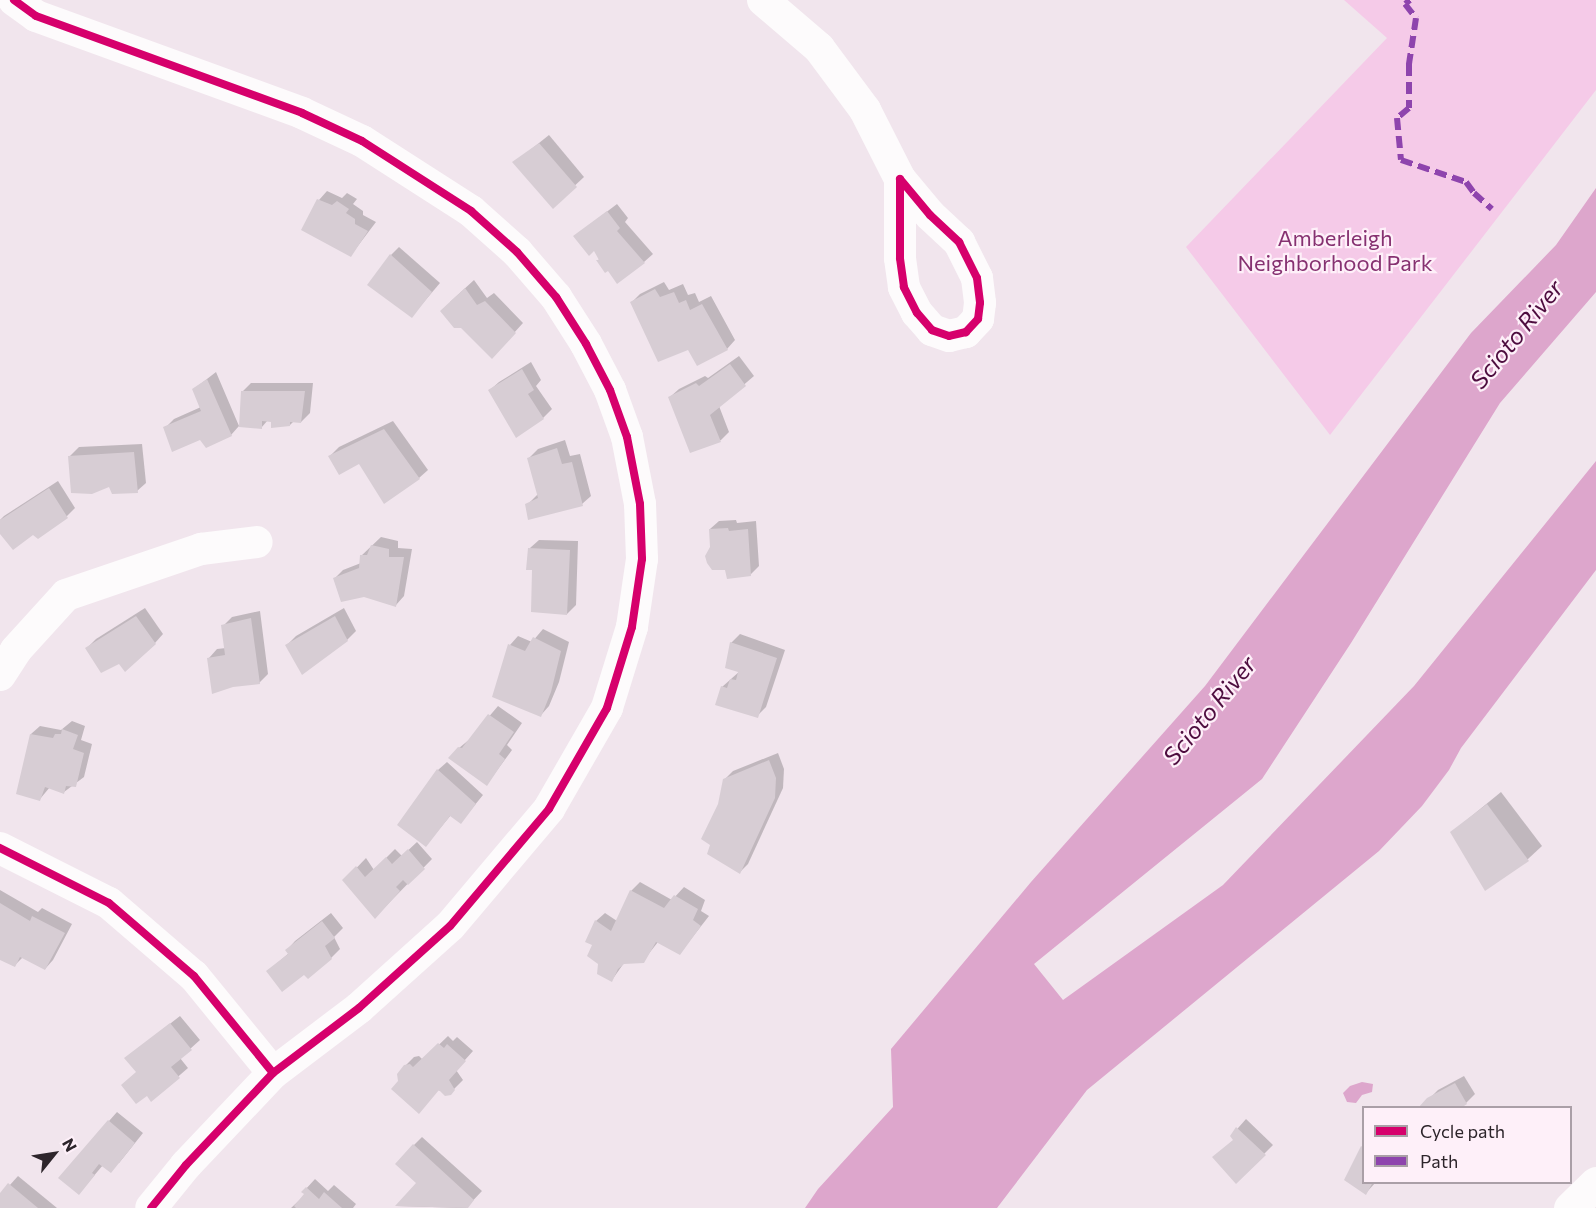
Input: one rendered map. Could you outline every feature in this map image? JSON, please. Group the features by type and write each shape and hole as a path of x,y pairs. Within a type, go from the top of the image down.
{"main road":[{"path":"1570,1208 1596,1183"}],"street":[{"path":"14,0 36,16 212,79 353,137 471,211 517,252 556,297 586,344 610,390 634,468 640,504 642,559 632,627 607,708 549,809 450,926 359,1008 273,1073 186,1165 151,1208"},
{"path":"763,0 819,48 865,110 900,179"},
{"path":"0,675 16,650 66,595 201,549 257,542"},
{"path":"0,848 109,903 194,976 273,1073"}],"green space":[{"name":"Amberleigh Neighborhood Park","path":"1344,0 1596,0 1596,90 1330,435 1186,247 1387,38"}],"water":[{"name":"Scioto River","path":"1596,188 1596,292 1500,403 1351,643 1262,779 1034,964 1063,1000 1223,885 1414,686 1596,461 1596,570 1461,748 1449,770 1422,806 1379,851 1087,1090 997,1208 805,1208 818,1189 893,1107 891,1049 1031,882 1205,686 1471,333 1556,245"},
{"path":"1362,1082 1373,1084 1372,1092 1362,1095 1356,1103 1347,1102 1343,1093 1350,1086"}],"building":[{"path":"539,143 577,187 553,209 512,162"},
{"path":"317,199 332,205 337,201 349,209 346,213 355,219 355,224 368,231 351,257 301,230"},
{"path":"607,211 620,228 617,231 645,263 617,284 608,271 605,273 596,260 599,260 594,251 589,256 573,236"},
{"path":"390,254 432,292 412,318 367,285"},
{"path":"465,288 477,305 485,301 516,333 492,359 461,328 454,328 440,311"},
{"path":"655,289 660,297 674,292 679,303 686,300 690,310 702,304 728,350 697,366 688,350 658,362 630,302"},
{"path":"730,364 746,386 710,415 721,442 690,453 668,397 696,383 699,386"},
{"path":"522,369 534,390 528,394 544,419 516,438 488,390"},
{"path":"207,379 232,436 206,448 200,440 172,452 163,427 201,411 192,389"},
{"path":"241,391 305,391 301,423 290,422 290,426 271,428 271,422 262,421 262,429 239,427"},
{"path":"384,429 420,479 384,504 359,464 339,475 328,456"},
{"path":"557,448 562,464 572,462 583,506 528,520 525,504 538,498 527,458"},
{"path":"134,452 138,493 112,494 109,487 92,494 71,493 68,456"},
{"path":"49,488 68,518 38,539 33,535 13,550 0,534 0,520"},
{"path":"728,528 729,531 748,529 751,576 727,579 725,570 712,570 707,563 705,556 710,547 709,529"},
{"path":"371,545 389,549 389,557 404,557 396,607 364,597 341,602 333,578 359,568 360,555 367,555"},
{"path":"528,548 570,550 567,615 531,612 532,570 526,570"},
{"path":"136,616 156,644 125,672 119,664 101,673 85,648"},
{"path":"335,616 348,641 302,675 285,645"},
{"path":"251,618 260,684 233,687 212,694 207,658 225,655 221,625"},
{"path":"533,637 561,651 551,692 541,717 492,697 508,644 525,651"},
{"path":"730,642 777,658 758,718 715,705 721,686 727,688 730,679 736,680 738,672 725,668"},
{"path":"488,714 514,732 499,754 505,759 487,786 448,758 458,747 462,748"},
{"path":"62,729 78,735 73,749 84,753 76,787 66,786 64,794 45,787 40,801 16,794 30,734 53,738 55,734 61,734"},
{"path":"769,760 776,778 775,798 740,874 707,854 710,845 701,839 718,804 723,779"},
{"path":"437,769 476,804 461,824 450,816 426,847 397,825"},
{"path":"1487,804 1529,861 1485,891 1450,832"},
{"path":"408,849 425,869 408,885 403,880 396,887 400,891 375,919 342,880 356,866 365,877 386,857 392,864"},
{"path":"630,890 664,908 674,895 698,909 693,920 701,926 680,955 656,942 644,963 624,964 618,969 612,982 597,974 598,964 587,956 592,945 585,942 595,920 611,931"},
{"path":"0,903 30,921 32,916 65,933 45,970 20,957 15,967 0,960"},
{"path":"322,921 335,938 325,946 332,959 308,979 304,975 282,992 266,971 288,954 285,950"},
{"path":"170,1023 192,1050 171,1067 180,1078 151,1102 147,1096 136,1104 121,1085 136,1072 124,1058"},
{"path":"438,1043 444,1048 447,1044 466,1061 449,1080 455,1090 451,1095 445,1096 439,1090 419,1114 391,1089 398,1081 397,1074 404,1065 410,1064 413,1067"},
{"path":"1455,1083 1467,1104 1464,1106 1420,1106 1427,1098"},
{"path":"108,1120 135,1143 111,1173 99,1164 92,1173 95,1175 79,1195 58,1178"},
{"path":"1236,1127 1266,1155 1236,1184 1212,1157 1233,1140 1230,1136"},
{"path":"413,1144 474,1200 468,1208 395,1206 416,1183 395,1164"},
{"path":"1361,1146 1362,1184 1372,1184 1366,1195 1344,1180"},
{"path":"8,1183 38,1208 0,1208 0,1193"},
{"path":"306,1187 319,1199 324,1192 342,1208 296,1208 294,1206 304,1194 301,1192"}],"marked path":[{"path":"1410,0 1405,4 1416,18 1409,64 1409,108 1397,118 1401,160 1466,182 1474,193 1492,209"}],"cycle path":[{"path":"14,0 36,16 302,113 362,141 471,211 517,252 556,297 586,344 610,390 627,437 640,504 642,559 632,627 607,708 549,809 450,926 359,1008 273,1073 186,1165 151,1208"},
{"path":"900,179 930,215 959,242 977,278 980,303 978,319 966,332 949,336 932,330 917,313 904,287 900,258 900,179"},
{"path":"0,848 109,903 194,976 273,1073"}]}
